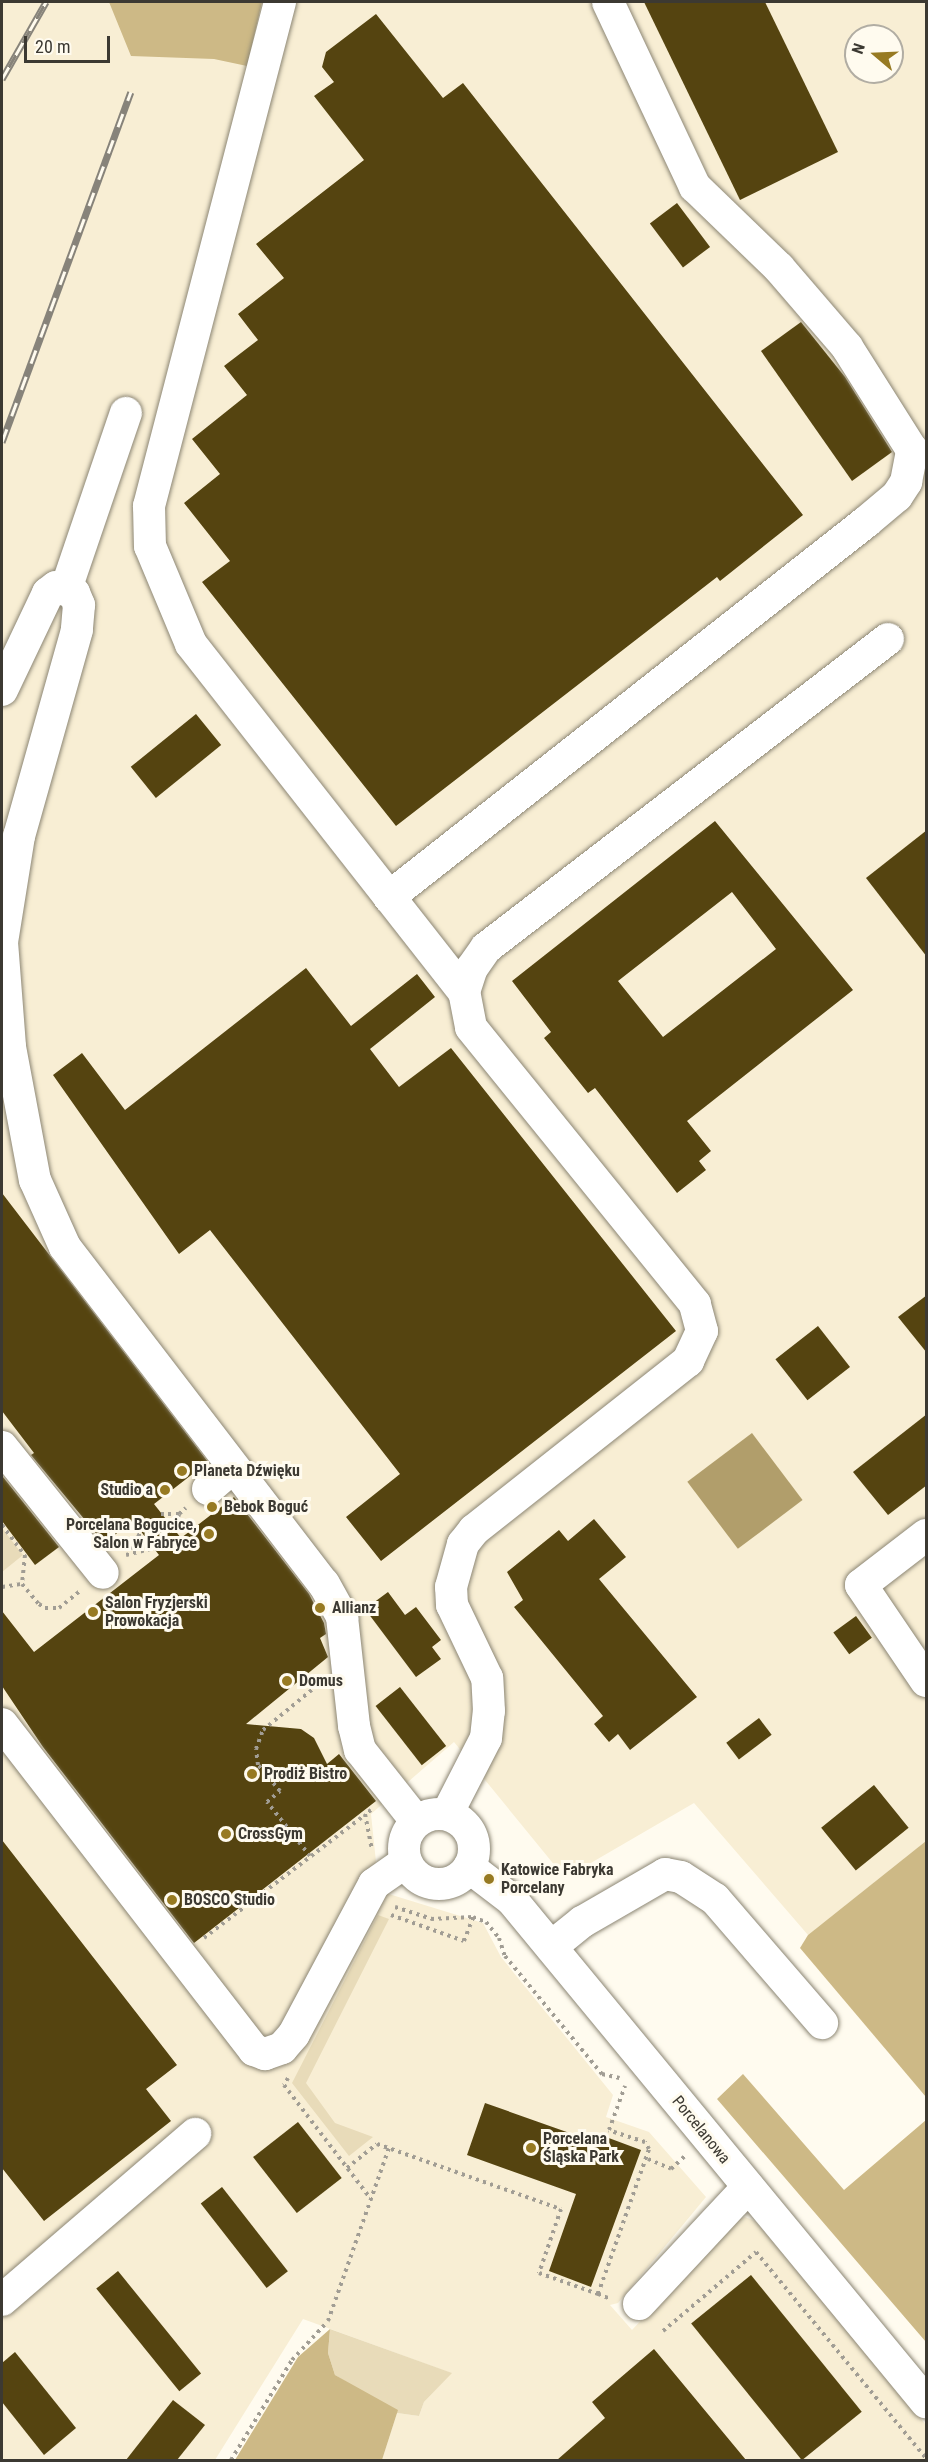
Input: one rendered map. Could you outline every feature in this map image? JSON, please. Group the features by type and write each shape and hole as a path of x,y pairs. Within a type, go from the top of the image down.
{"street":[{"path":"280,2 149,506 150,546 191,644 464,992 471,1027 695,1304 702,1331 688,1361 474,1530 463,1545 452,1587 452,1605 487,1678 489,1711 486,1738 447,1814"},
{"path":"389,897 866,522 897,496 906,482 912,450 847,347 779,268 694,187 608,2"},
{"path":"66,589 126,413"},
{"path":"2,690 48,592 56,587 74,593 79,605 77,630 19,836 2,942 10,1047 24,1132 35,1180 65,1247 324,1584 342,1617 354,1726 360,1750 398,1811 404,1842 394,1870 369,1891 294,2034 274,2054 254,2050 2,1724"},
{"path":"464,992 472,968 486,948 888,639"},
{"path":"2,1447 103,1573"},
{"path":"208,1489 234,1467"},
{"path":"927,1534 861,1584 927,1682"},
{"path":"394,1870 438,1884 450,1882 469,1867 474,1846 472,1835 458,1818 447,1814 426,1815 398,1811"},
{"name":"Porcelanowa","path":"469,1867 512,1900 927,2402"},
{"path":"551,1947 582,1922 665,1874 681,1877 715,1899 822,2023"},
{"path":"2,2300 195,2134"},
{"path":"628,2303 748,2187"}],"path":[{"path":"175,1531 178,1514"},
{"path":"2,1525 25,1555 22,1584 39,1604 51,1609 59,1608 103,1573"},
{"path":"132,1550 141,1531"},
{"path":"2,1587 22,1584"},
{"path":"310,1856 267,1802 280,1791 258,1765 256,1749 263,1730 324,1679"},
{"path":"196,1944 365,1815 398,1811"},
{"path":"365,1815 374,1864 394,1870 380,1902 431,1919 472,1917 486,1922 499,1938 505,1956 602,2074 627,2080"},
{"path":"398,1917 464,1941 472,1917"},
{"path":"290,2075 284,2085 371,2199"},
{"path":"598,2294 648,2159 649,2149 645,2142 609,2130 625,2086"},
{"path":"347,2168 377,2144 561,2209 539,2273 628,2303"},
{"path":"231,2460 292,2360 328,2321 389,2148"},
{"path":"648,2159 671,2169 676,2165"},
{"path":"663,2331 756,2252 927,2458"}],"shaded area":[{"path":"2,2 926,2 926,1841 808,1935 694,1803 565,1878 454,1742 371,1814 379,1891 483,1923 501,1957 613,2095 606,2117 649,2132 706,2197 618,2303 610,2305 632,2330 736,2220 745,2217 755,2221 926,2425 926,2460 382,2460 397,2413 419,2416 424,2402 451,2373 303,2319 215,2460 2,2460"},
{"path":"109,2 262,2 247,66 214,59 131,56"},
{"path":"752,1433 803,1500 738,1549 687,1482"},
{"path":"2,1528 23,1555 2,1572"},
{"path":"926,1841 926,2097 800,1948 808,1935"},
{"path":"378,1915 389,1919 306,2083 335,2123 373,2137 349,2156 292,2083"},
{"path":"743,2074 844,2190 926,2120 926,2342 717,2099"},
{"path":"330,2329 452,2373 424,2402 419,2416 397,2413 335,2375 328,2353"},
{"path":"330,2329 328,2353 335,2375 398,2410 382,2460 235,2460 298,2357"}],"building":[{"path":"644,2 765,2 838,152 740,200"},
{"path":"376,14 443,98 463,83 803,515 720,581 717,577 396,826 202,582 230,561 184,503 220,474 192,439 247,395 224,366 258,340 238,314 284,278 256,244 364,160 314,96 334,82 322,67 326,52"},
{"path":"677,203 710,247 683,267 650,223"},
{"path":"801,322 845,377 892,452 852,481 761,351"},
{"path":"196,714 221,745 156,798 131,767"},
{"path":"715,821 853,990 687,1121 711,1151 699,1161 706,1170 677,1193 595,1088 588,1093 544,1038 551,1032 512,981","holes":["732,892 776,949 663,1037 618,981"]},
{"path":"927,830 927,957 866,878"},
{"path":"306,968 351,1026 417,974 435,997 370,1049 399,1087 451,1048 676,1331 381,1561 346,1517 400,1474 210,1230 179,1254 53,1075 82,1053 125,1110"},
{"path":"2,1193 208,1462 154,1504 181,1538 234,1497 309,1594 324,1623 326,1634 320,1638 328,1657 246,1724 301,1729 314,1738 327,1764 339,1754 376,1801 194,1943 43,1747 2,1686 2,1611 34,1652 159,1555 133,1521 104,1543 31,1455 34,1453 2,1411"},
{"path":"927,1295 927,1353 898,1317"},
{"path":"818,1326 850,1367 807,1400 775,1359"},
{"path":"927,1414 927,1485 888,1515 853,1472"},
{"path":"3,1477 59,1547 35,1565 2,1521"},
{"path":"594,1519 626,1557 599,1579 697,1697 630,1750 618,1734 609,1742 594,1724 603,1716 514,1607 523,1600 507,1572 559,1530 568,1541"},
{"path":"388,1592 405,1615 416,1607 441,1640 432,1647 441,1659 416,1677 365,1609"},
{"path":"856,1616 872,1638 849,1654 833,1632"},
{"path":"400,1687 446,1746 422,1765 376,1706"},
{"path":"759,1718 772,1735 739,1759 726,1743"},
{"path":"874,1785 909,1828 856,1871 821,1828"},
{"path":"2,1840 177,2065 146,2089 171,2121 44,2221 2,2168"},
{"path":"485,2103 595,2142 598,2134 641,2150 591,2287 549,2271 576,2194 467,2155"},
{"path":"298,2122 342,2178 297,2213 253,2157"},
{"path":"222,2187 288,2271 267,2288 201,2204"},
{"path":"118,2271 201,2374 179,2391 96,2289"},
{"path":"751,2275 862,2412 802,2460 691,2323"},
{"path":"654,2349 746,2460 557,2460 605,2418 592,2402"},
{"path":"15,2352 76,2428 44,2455 2,2402 2,2363"},
{"path":"173,2400 205,2425 177,2460 126,2460"}],"railway":[{"path":"2,79 46,2"},
{"path":"2,442 131,92"}],"place":[{"name":"Planeta Dźwięku","path":"182,1471"},
{"name":"Studio a","path":"165,1490"},
{"name":"Bebok Boguć","path":"212,1507"},
{"name":"Porcelana Bogucice, Salon w Fabryce","path":"209,1534"},
{"name":"Allianz","path":"320,1608"},
{"name":"Salon Fryzjerski Prowokacja","path":"93,1612"},
{"name":"Domus","path":"287,1681"},
{"name":"Prodiż Bistro","path":"252,1774"},
{"name":"CrossGym","path":"226,1834"},
{"name":"Katowice Fabryka Porcelany","path":"489,1879"},
{"name":"BOSCO Studio","path":"172,1900"},
{"name":"Porcelana Śląska Park","path":"531,2148"}]}
